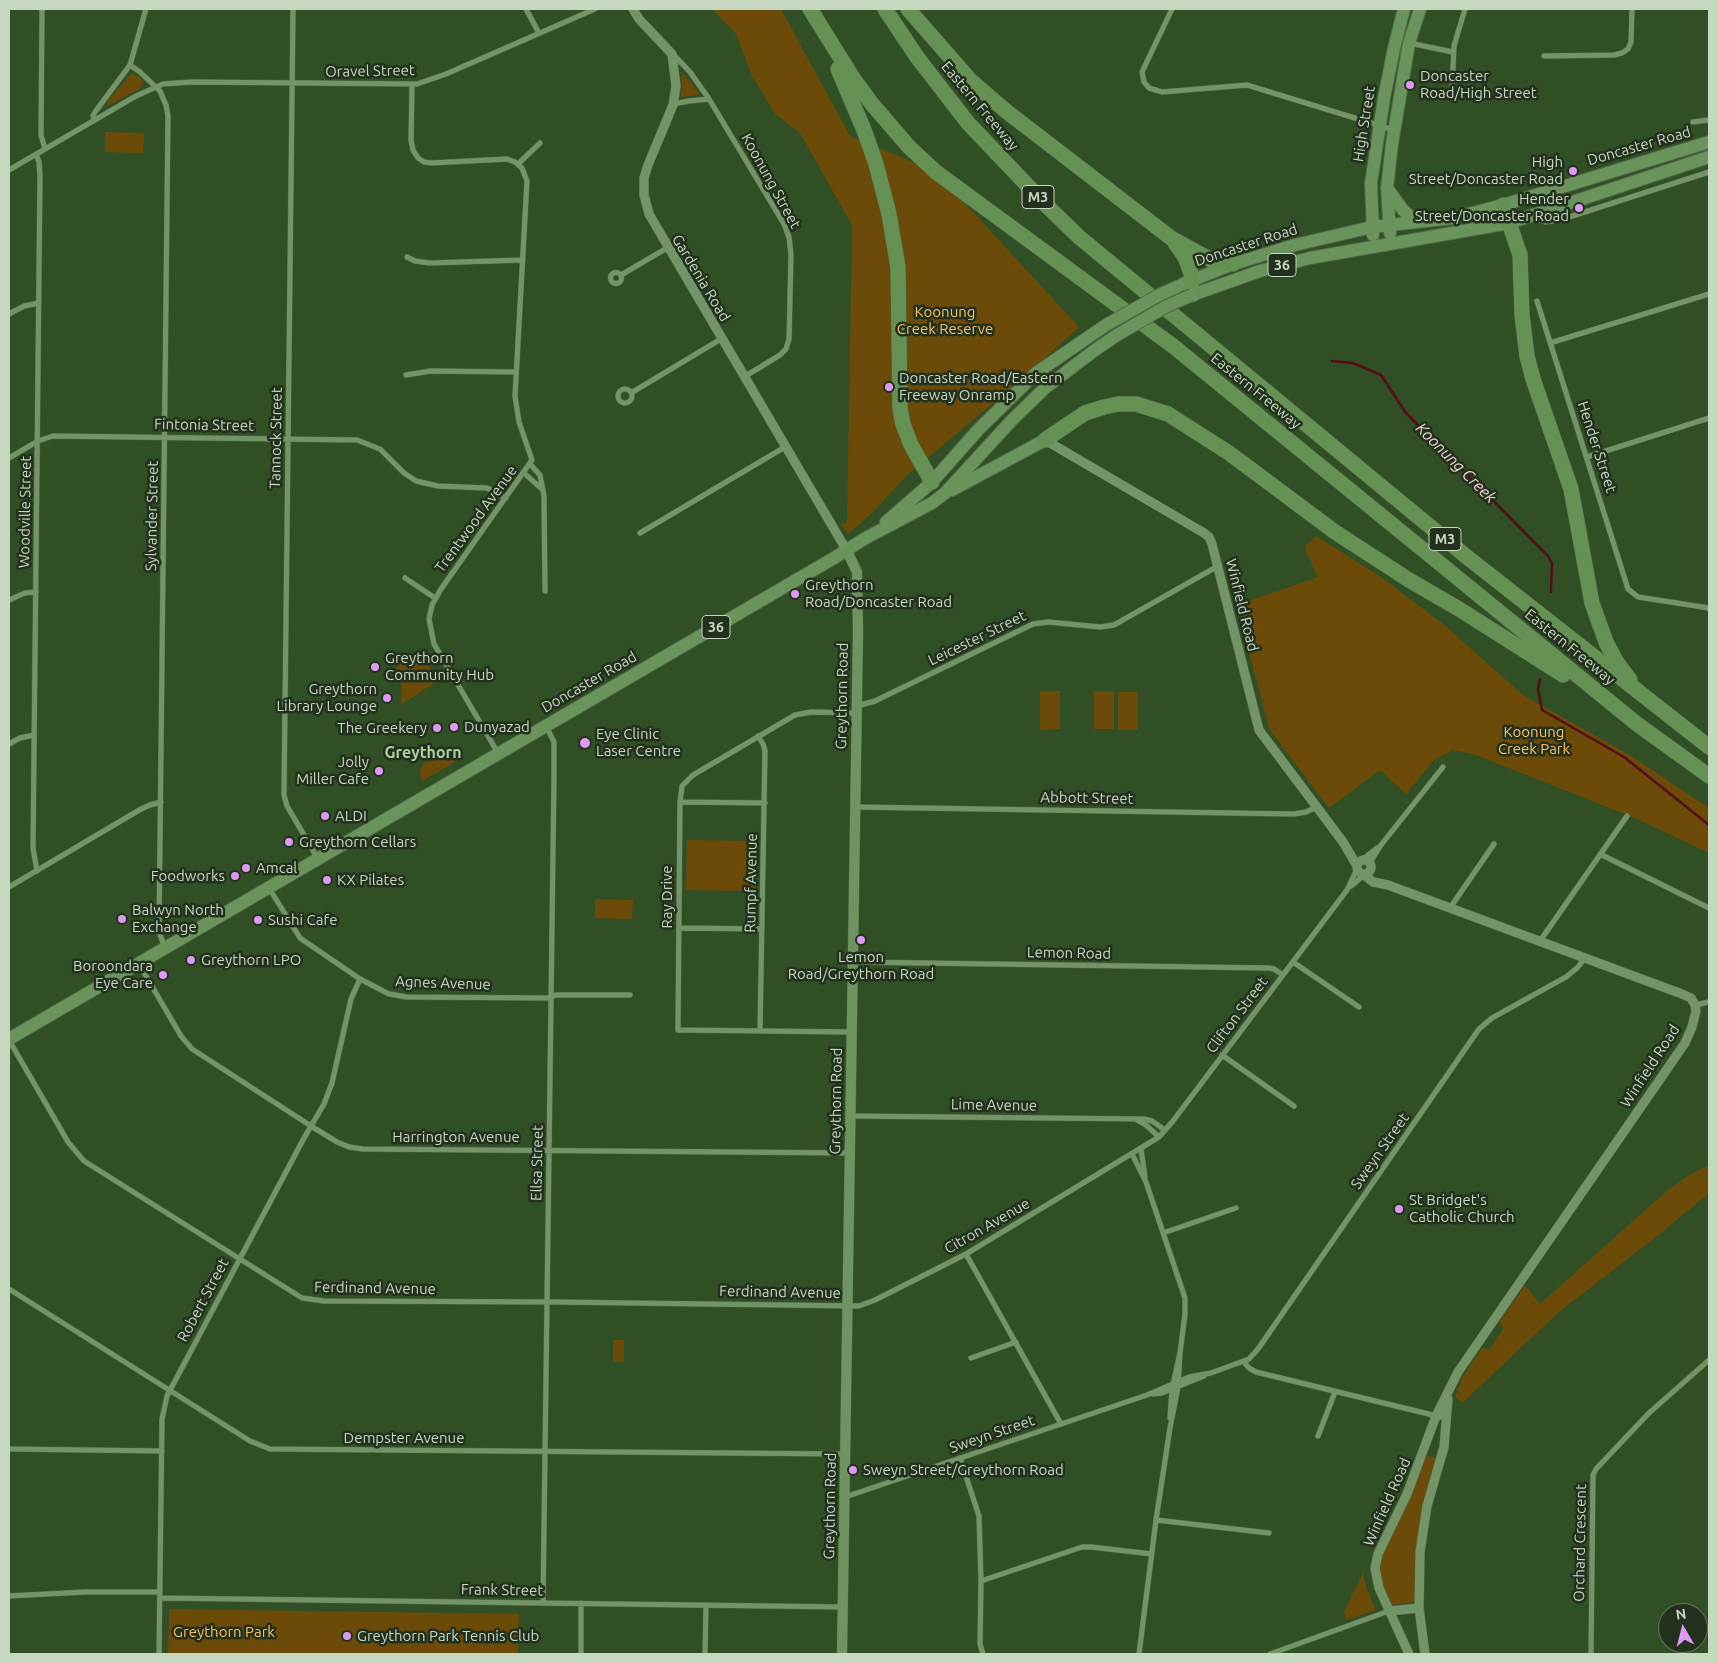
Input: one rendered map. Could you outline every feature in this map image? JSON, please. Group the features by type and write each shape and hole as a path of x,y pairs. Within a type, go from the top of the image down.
{"highway":[{"name":"Eastern Freeway","path":"810,9 853,78 872,104 909,147 936,172 1173,346 1637,724 1709,776"},
{"name":"Eastern Freeway","path":"885,9 918,57 968,123 1046,206 1079,236 1467,557 1709,747"},
{"path":"908,9 947,55 981,90 1171,238 1213,261 1233,264"},
{"path":"821,28 864,130 876,164 889,214 897,258 900,408 903,424 911,445 932,482"},
{"path":"1503,205 1520,255 1522,315 1527,356 1533,379 1571,489 1592,603 1606,642 1616,661 1649,701"},
{"path":"1171,238 1185,257 1188,287"},
{"name":"36","path":"1045,440 1086,413 1118,404 1149,406 1168,414 1230,453 1334,532 1528,652 1637,724"}],"main road":[{"name":"High Street","path":"1374,245 1370,202 1371,183 1394,48 1404,9"},
{"name":"High Street","path":"1392,242 1387,188 1409,43 1420,9"},
{"name":"Doncaster Road","path":"945,493 1012,420 1045,388 1117,335 1167,306 1188,287 1233,264 1295,245 1347,232 1372,227 1453,218 1503,205 1709,142"},
{"name":"Doncaster Road","path":"873,534 932,482 978,430 1036,374 1106,325 1159,295 1310,258 1374,245 1509,223 1709,157"},
{"path":"1387,188 1399,206 1416,222"},
{"path":"1538,193 1543,200 1576,190 1599,192"},
{"path":"1347,232 1363,218 1370,202"},
{"name":"Doncaster Road","path":"9,1039 847,551 873,534 1045,440"},
{"path":"932,482 945,493"},
{"name":"Greythorn Road","path":"842,1654 851,1116 857,572 847,551"}],"street":[{"path":"42,9 41,135 45,149"},
{"path":"94,120 95,112 130,65 146,9"},
{"name":"Tannock Street","path":"293,9 284,795 287,806 318,858"},
{"path":"526,9 540,33"},
{"name":"Oravel Street","path":"156,86 191,82 412,85 428,81 594,9"},
{"path":"633,9 672,54"},
{"path":"1172,9 1143,69 1143,79 1146,86 1153,90 1162,92 1247,85 1395,130"},
{"path":"1452,90 1453,52 1458,29 1466,9"},
{"path":"1544,56 1614,55 1622,53 1628,49 1631,42 1632,9"},
{"path":"1394,48 1401,44 1409,43 1453,52"},
{"name":"Koonung Street","path":"672,54 690,72 709,99 784,224 791,245 790,332 787,345 780,355 744,377"},
{"name":"Gardenia Road","path":"672,54 676,86 673,104 648,165 643,184 646,206 651,220 667,248 847,551"},
{"path":"9,170 156,86 130,65"},
{"path":"412,85 411,146 421,161 431,163 502,158 518,164 540,143"},
{"name":"Sylvander Street","path":"156,86 164,97 168,116 159,932 165,948"},
{"path":"673,104 709,99"},
{"name":"Doncaster Road","path":"1693,122 1709,120"},
{"name":"Woodville Street","path":"36,154 40,168 33,848 37,871"},
{"name":"Trentwood Avenue","path":"498,754 434,644 429,619 430,610 435,598 524,473 532,457 523,436 515,396 527,186 526,176 518,164"},
{"path":"1527,216 1545,222 1560,220 1709,172"},
{"path":"621,275 667,248"},
{"path":"407,257 415,261 430,263 522,260"},
{"path":"1550,343 1709,294"},
{"name":"Hender Street","path":"1537,301 1628,589 1638,597 1709,608"},
{"path":"9,314 24,306 39,302"},
{"path":"630,393 721,339"},
{"path":"406,375 431,371 516,372"},
{"path":"1587,457 1709,418"},
{"name":"Fintonia Street","path":"9,458 38,441 53,436 350,439 366,442 386,453 404,473 416,481 438,486 487,488 506,498"},
{"name":"Winfield Road","path":"1045,440 1204,533 1212,544 1259,730 1363,868 1388,885 1682,994 1690,998 1695,1005 1694,1022 1685,1043 1462,1366 1449,1389 1441,1417 1408,1494 1376,1561 1376,1580 1410,1654"},
{"path":"640,533 785,447"},
{"path":"530,464 540,476 543,490 545,510 545,591"},
{"path":"524,473 543,490"},
{"name":"Leicester Street","path":"856,709 1033,624 1044,622 1100,627 1114,625 1218,566"},
{"path":"405,578 435,598"},
{"path":"9,600 25,593 36,592"},
{"name":"Ray Drive","path":"852,1032 678,1030 680,802 681,790 688,779 758,736 800,714 856,709"},
{"name":"Ellsa Street","path":"543,1603 554,746 553,739 546,726"},
{"path":"9,744 20,738 34,735"},
{"name":"Rumpf Avenue","path":"758,736 765,751 760,1031"},
{"name":"Clifton Street","path":"1132,1154 1159,1137 1166,1130 1346,890 1443,767"},
{"path":"9,887 140,809 161,802"},
{"path":"680,802 765,803"},
{"name":"Abbott Street","path":"855,807 1294,814 1306,812 1317,807"},
{"path":"1540,941 1627,816"},
{"path":"1450,908 1494,844"},
{"path":"1600,854 1709,908"},
{"name":"Clifton Street","path":"1346,890 1363,868"},
{"name":"Agnes Avenue","path":"269,888 300,938 378,990 396,996 547,998 556,995 630,995"},
{"path":"679,928 762,929"},
{"name":"Sweyn Street","path":"845,1497 1147,1395 1162,1392 1175,1385 1244,1362 1258,1349 1479,1029 1492,1018 1566,977 1585,958"},
{"name":"Lemon Road","path":"853,962 1269,968 1283,975"},
{"path":"1293,962 1359,1007"},
{"name":"Harrington Avenue","path":"139,963 181,1036 192,1049 337,1142 355,1148 850,1153"},
{"name":"Robert Street","path":"159,1654 163,1411 169,1390 324,1104 329,1091 349,1007 360,979"},
{"path":"1695,1005 1709,1002"},
{"name":"Ferdinand Avenue","path":"9,1039 68,1142 84,1161 296,1295 316,1301 848,1305"},
{"path":"1222,1055 1294,1106"},
{"name":"Lime Avenue","path":"851,1116 1136,1120 1152,1121 1166,1130"},
{"path":"1136,1120 1146,1125 1159,1137"},
{"path":"1141,1149 1146,1182"},
{"path":"1132,1154 1146,1182 1185,1298 1180,1353 1139,1654"},
{"name":"Citron Avenue","path":"848,1305 868,1304 966,1254 1132,1154"},
{"path":"1163,1232 1236,1208"},
{"path":"966,1254 1061,1424"},
{"name":"Dempster Avenue","path":"9,1289 250,1441 270,1449 846,1454"},
{"path":"972,1358 1016,1342"},
{"name":"Orchard Crescent","path":"1591,1654 1593,1474 1649,1413 1709,1360"},
{"path":"1244,1362 1256,1372 1441,1417"},
{"path":"1318,1436 1334,1392"},
{"name":"Winfield Road","path":"1425,1654 1419,1608 1418,1568 1427,1506 1442,1456 1441,1417"},
{"path":"9,1449 162,1451"},
{"path":"960,1458 978,1511 981,1581 980,1644 983,1654"},
{"path":"1156,1520 1269,1533"},
{"path":"981,1581 1082,1548 1091,1547 1152,1554"},
{"name":"Frank Street","path":"9,1596 85,1592 543,1603 843,1607"},
{"path":"581,1603 581,1654"},
{"path":"705,1654 706,1605"},
{"path":"1270,1654 1389,1610 1419,1608"}],"green space":[{"name":"Koonung Creek Reserve","path":"712,9 781,9 850,136 936,172 1079,327 1021,380 907,475 871,514 848,534 841,524 847,523 852,225 800,133 775,114 752,76 736,34"},
{"path":"682,73 699,93 698,95 681,97"},
{"path":"131,74 141,79 143,82 141,88 107,106 107,102"},
{"path":"105,132 144,133 143,153 105,152"},
{"name":"Koonung Creek Park","path":"1316,536 1381,577 1443,624 1523,695 1628,754 1709,808 1709,853 1637,819 1476,755 1453,750 1433,761 1406,794 1380,770 1329,808 1269,729 1237,605 1318,577 1304,547"},
{"path":"422,653 434,675 435,682 399,706 402,686 395,662"},
{"path":"1040,691 1060,691 1060,729 1040,730"},
{"path":"1094,691 1114,691 1114,729 1094,729"},
{"path":"1118,692 1138,692 1138,730 1118,730"},
{"path":"447,756 464,757 422,781 420,772 423,763"},
{"path":"687,840 757,841 756,891 686,890"},
{"path":"595,899 633,900 632,919 595,918"},
{"path":"1709,1165 1709,1193 1660,1234 1560,1311 1462,1403 1455,1396 1462,1378 1483,1347 1489,1350 1503,1329 1500,1321 1525,1285 1540,1304 1669,1189 1691,1174"},
{"path":"613,1340 624,1340 624,1362 613,1362"},
{"path":"1427,1456 1434,1457 1437,1460 1417,1550 1415,1602 1390,1605 1382,1590 1378,1565"},
{"path":"1363,1573 1366,1587 1376,1610 1346,1620 1344,1612"},
{"name":"Greythorn Park","path":"169,1609 519,1614 518,1654 168,1654"}],"waterway":[{"name":"Koonung Creek","path":"1332,361 1353,363 1381,375 1406,413 1548,556 1552,563 1551,592"},
{"name":"Koonung Creek","path":"1540,679 1538,689 1542,710 1624,757 1709,825"}],"place":[{"name":"Doncaster Road/High Street","path":"1410,85"},
{"name":"High Street/Doncaster Road","path":"1573,171"},
{"name":"Hender Street/Doncaster Road","path":"1579,208"},
{"name":"Doncaster Road/Eastern Freeway Onramp","path":"889,387"},
{"name":"Greythorn Road/Doncaster Road","path":"795,594"},
{"name":"Greythorn Community Hub","path":"375,667"},
{"name":"Greythorn Library Lounge","path":"387,698"},
{"name":"Dunyazad","path":"454,727"},
{"name":"The Greekery","path":"437,728"},
{"name":"Eye Clinic Laser Centre","path":"585,743"},
{"name":"Jolly Miller Cafe","path":"379,771"},
{"name":"ALDI","path":"325,816"},
{"name":"Greythorn Cellars","path":"289,842"},
{"name":"Amcal","path":"246,868"},
{"name":"Foodworks","path":"235,876"},
{"name":"KX Pilates","path":"327,880"},
{"name":"Balwyn North Exchange","path":"122,919"},
{"name":"Sushi Cafe","path":"258,920"},
{"name":"Lemon Road/Greythorn Road","path":"861,940"},
{"name":"Greythorn LPO","path":"191,960"},
{"name":"Boroondara Eye Care","path":"163,975"},
{"name":"St Bridget's Catholic Church","path":"1399,1209"},
{"name":"Sweyn Street/Greythorn Road","path":"853,1470"},
{"name":"Greythorn Park Tennis Club","path":"347,1636"}],"district":[{"name":"Greythorn","path":"423,753"}]}
